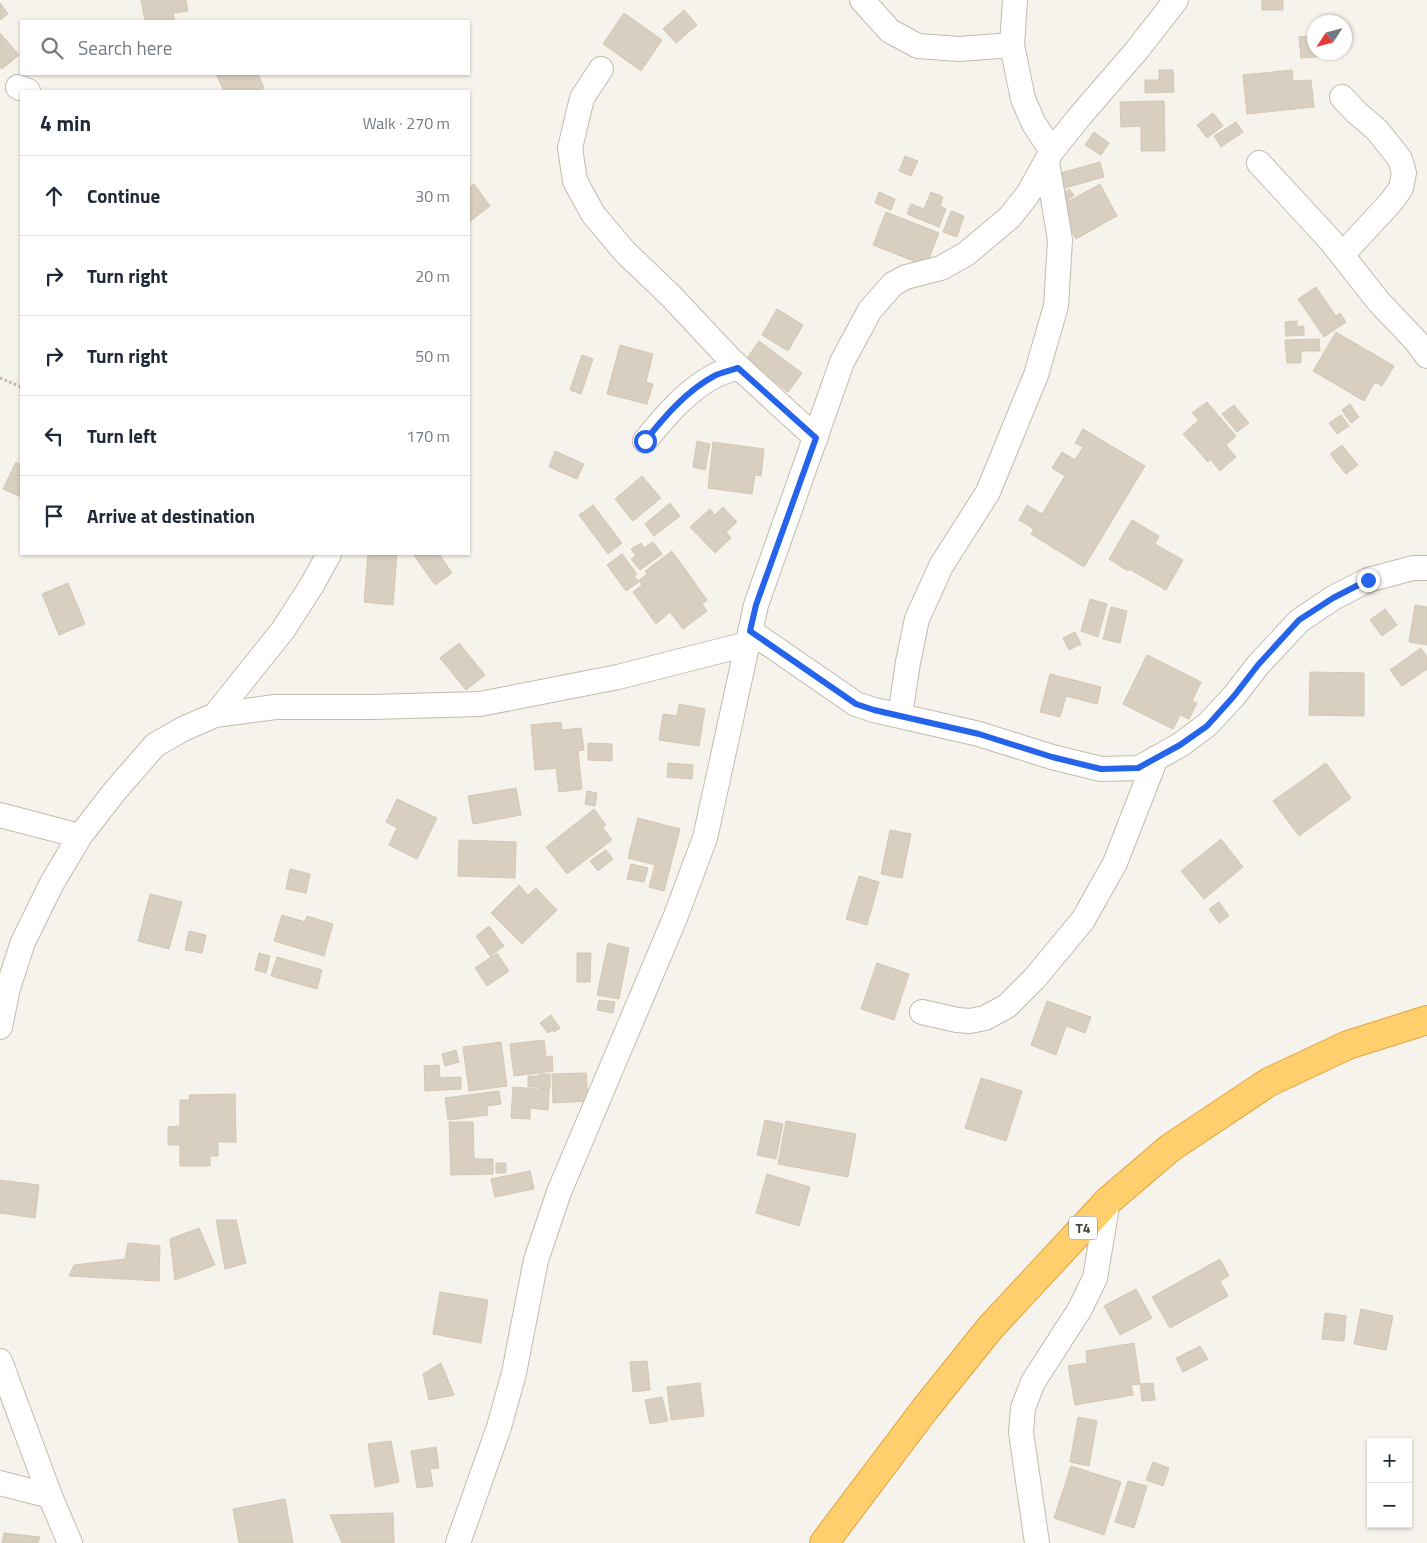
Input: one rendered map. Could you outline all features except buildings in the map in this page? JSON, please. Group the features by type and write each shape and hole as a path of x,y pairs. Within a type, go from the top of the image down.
{"highway":[{"name":"T4","path":"824,1543 925,1409 990,1328 1108,1200 1170,1148 1270,1082 1348,1045 1427,1020"}],"street":[{"path":"862,0 890,31 918,46 959,49 1012,45"},
{"path":"900,716 917,619 941,566 988,492 1036,375 1056,306 1060,240 1049,157 1023,99 1012,45 1015,0"},
{"path":"458,1543 501,1418 514,1373 536,1260 556,1201 675,918 705,838 756,605 842,362 870,310 893,284 906,277 941,268 966,254 1010,217 1028,194 1049,157 1080,116 1176,0"},
{"path":"601,69 582,98 570,148 575,180 593,214 625,252 671,296 738,368 816,438"},
{"path":"1342,97 1377,130 1400,158 1404,173 1401,188 1391,202 1342,255"},
{"path":"1260,163 1342,255 1379,302 1416,341 1427,356"},
{"path":"645,441 668,412 684,398 716,375 738,368"},
{"path":"215,715 283,630 312,585 327,555"},
{"path":"0,1027 8,988 23,942 52,883 80,836 115,791 156,745 183,729 215,715 275,706 371,707 480,704 618,677 749,638 856,704 874,710 979,734 1052,757 1101,769 1138,768 1180,745 1207,726 1299,620 1333,598 1368,580 1413,568 1427,568"},
{"path":"922,1012 964,1021 985,1018 1007,1006 1035,978 1083,920 1115,863 1156,758"},
{"path":"0,815 80,836"},
{"path":"1037,1543 1022,1432 1023,1408 1033,1382 1080,1309 1094,1278 1108,1200"},
{"path":"0,1360 50,1496 70,1543"},
{"path":"0,1483 50,1496"}],"path":[{"path":"0,378 20,387"}],"route":[{"path":"645,441 668,412 684,398 716,375 738,368 816,438 756,605 750,631 856,704 874,710 979,734 1052,757 1101,769 1138,768 1180,745 1207,726 1299,620 1333,598 1368,580"}]}
